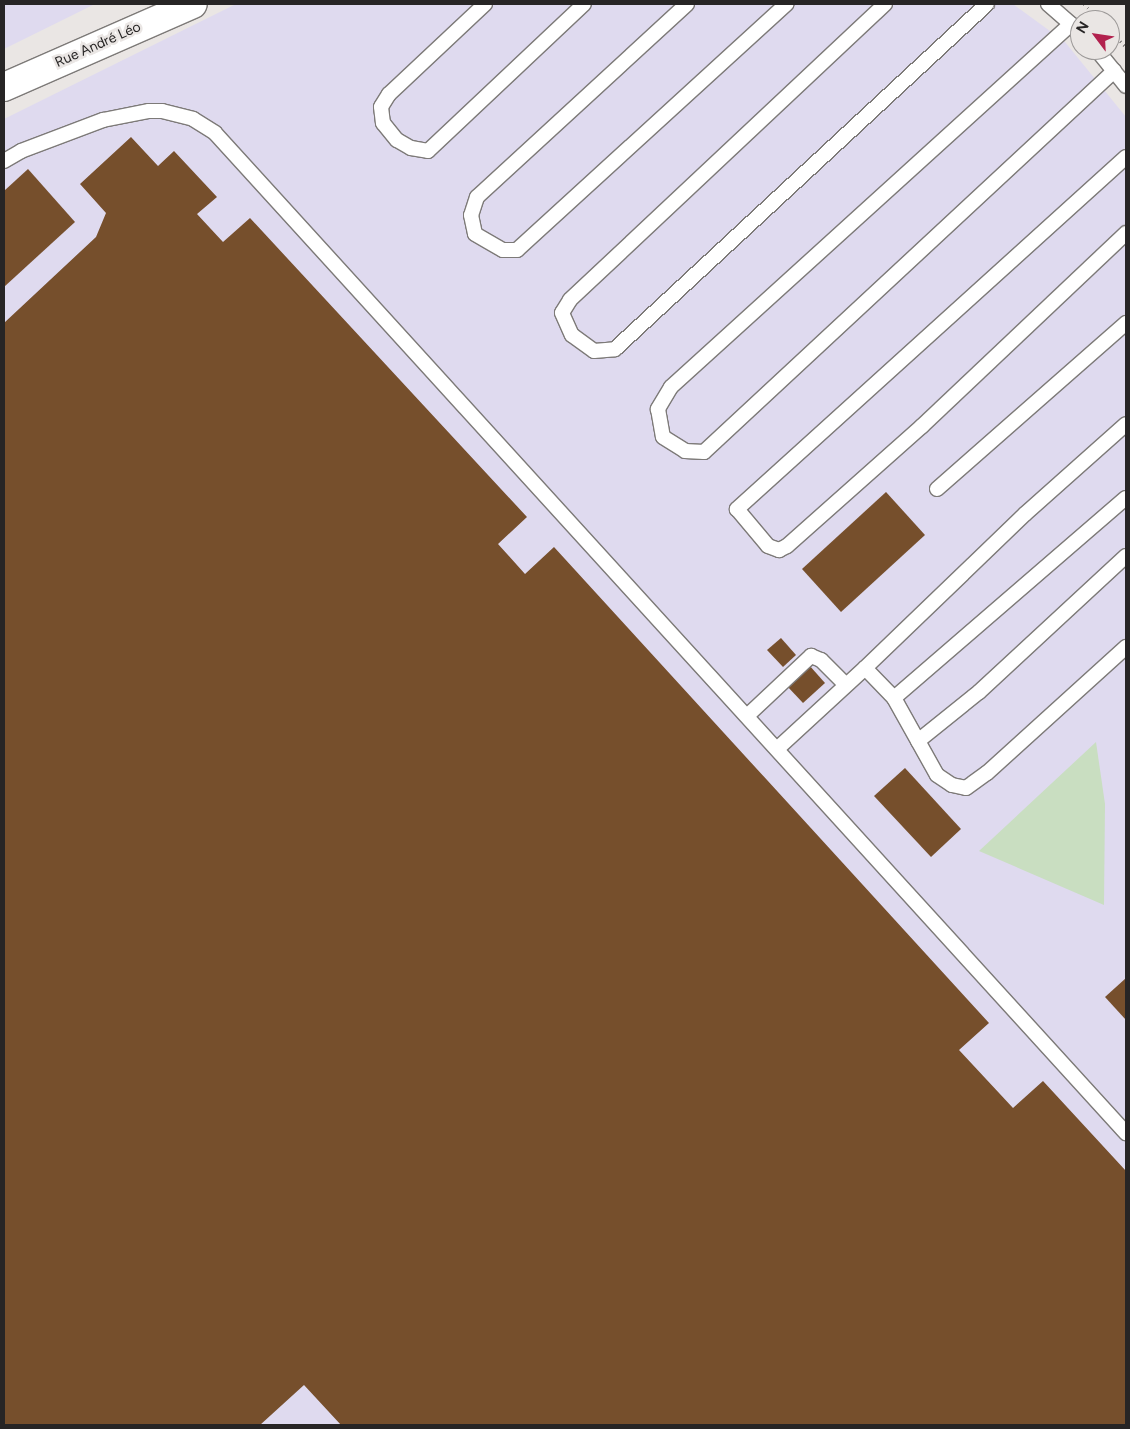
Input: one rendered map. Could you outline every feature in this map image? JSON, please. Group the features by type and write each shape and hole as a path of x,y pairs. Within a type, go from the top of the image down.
{"street":[{"path":"151,22 171,4"},
{"name":"Rue André Léo","path":"4,87 193,4"}],"lane":[{"path":"485,4 389,94 381,107 383,123 397,140 411,148 428,151 584,4"},
{"path":"687,4 477,197 470,215 475,234 503,250 517,250 786,4"},
{"path":"885,4 570,300 562,313 572,335 594,351 615,349 987,4"},
{"path":"1048,4 1070,24"},
{"path":"1070,32 671,387 658,409 663,437 685,451 704,452 1114,72"},
{"path":"1105,60 1126,86"},
{"path":"4,161 21,151 103,120 149,111 162,111 193,119 215,133 1126,1133"},
{"path":"1126,157 737,509 768,546 778,550 787,546 922,426 1126,233"},
{"path":"937,489 1126,323"},
{"path":"776,749 865,668 1025,514 1126,424"},
{"path":"894,698 1126,498"},
{"path":"918,741 979,692 1126,556"},
{"path":"865,668 894,698 937,774 952,785 966,788 987,773 1126,647"},
{"path":"747,716 811,656 821,660 846,685"}],"shaded area":[{"path":"4,4 95,4 4,49"},
{"path":"236,4 1013,4 1065,42 1070,48 1070,60 1080,60 1126,117 1126,1425 4,1425 4,119"}],"green space":[{"path":"1096,742 1105,804 1104,905 979,851"}],"building":[{"path":"131,137 158,166 174,151 217,197 197,214 223,242 250,218 527,517 498,544 525,574 554,547 989,1023 959,1050 1013,1108 1043,1081 1126,1171 1126,1425 341,1425 304,1385 260,1425 4,1425 4,323 96,237 106,213 80,184"},
{"path":"28,169 75,222 4,287 4,191"},
{"path":"886,492 925,535 841,612 802,569"},
{"path":"781,638 796,655 783,667 767,650"},
{"path":"809,665 825,683 803,703 787,686"},
{"path":"905,768 961,829 931,857 874,796"},
{"path":"1126,978 1126,1020 1105,997"}]}
